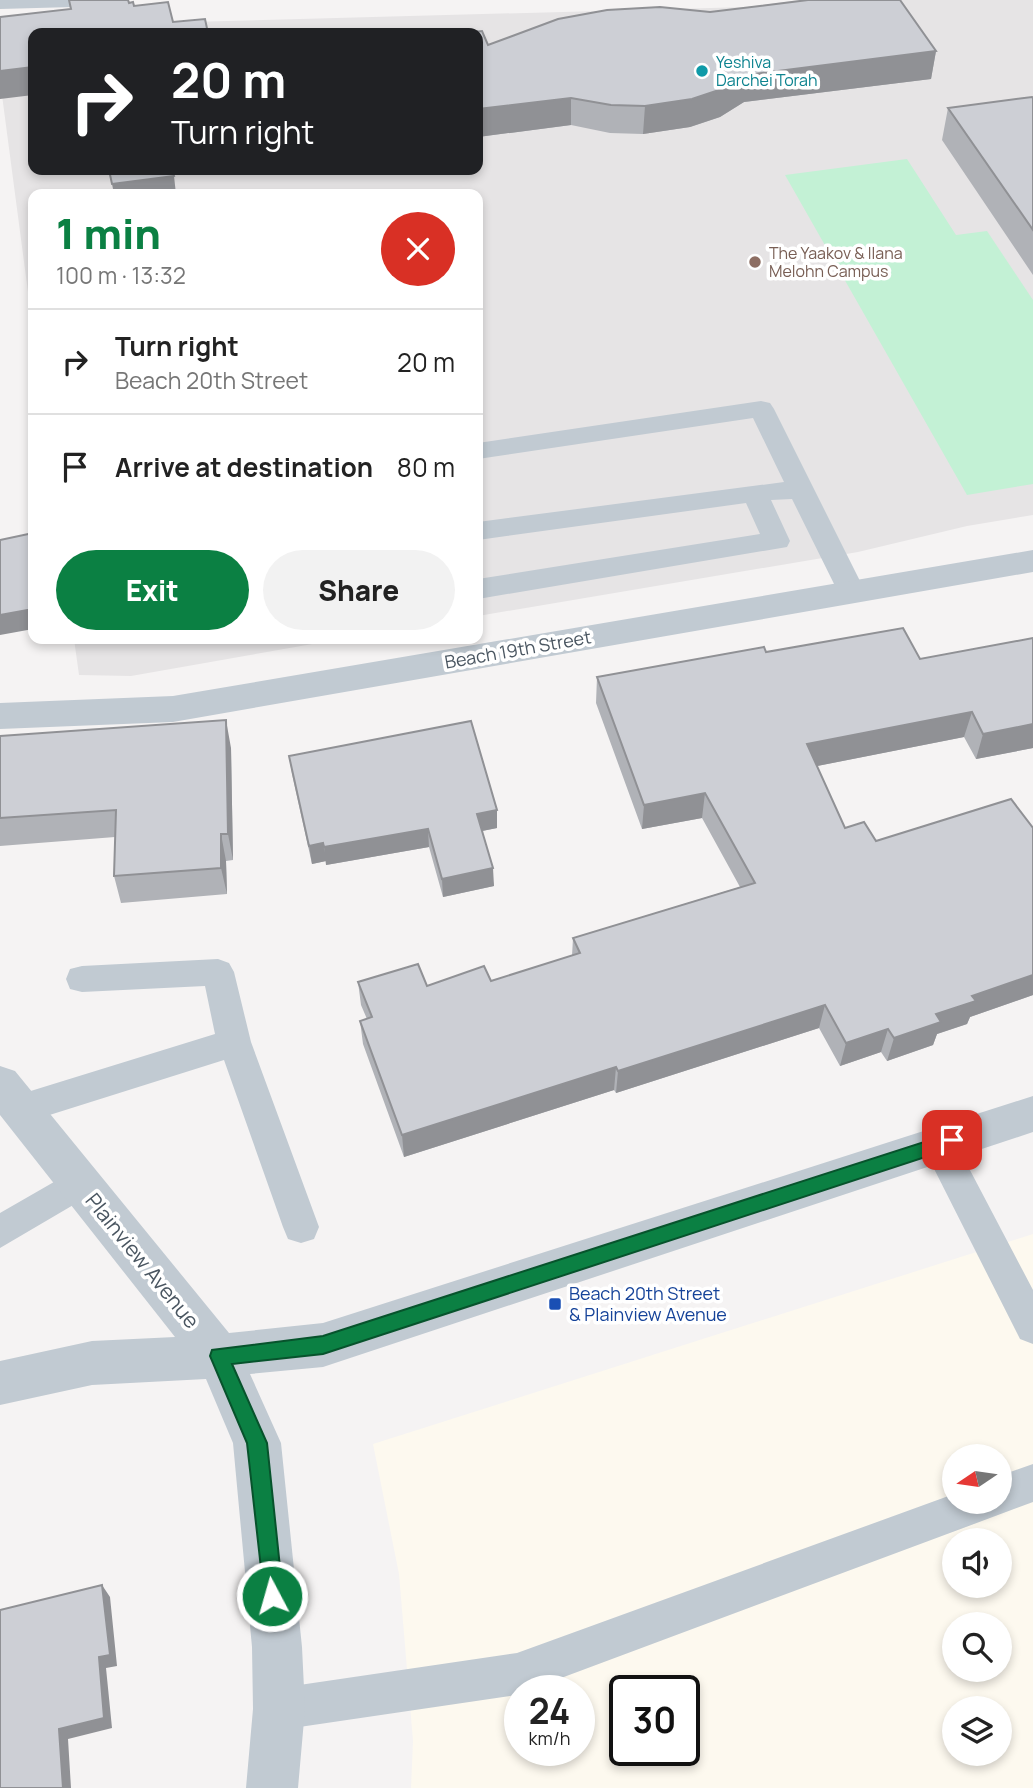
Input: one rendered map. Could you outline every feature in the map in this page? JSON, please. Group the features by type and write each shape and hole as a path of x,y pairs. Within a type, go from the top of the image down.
{"street":[{"path":"0,2 73,0"},
{"name":"Beach 19th Street","path":"0,716 173,709 1033,561"},
{"name":"Plainview Avenue","path":"11,1097 219,1356 257,1443 277,1647 279,1709 272,1788"},
{"path":"0,1383 92,1363 219,1356 323,1345 1033,1114"}],"lane":[{"path":"483,449 761,409 852,593"},
{"path":"483,530 754,493 802,489"},
{"path":"483,589 777,541 754,493"},
{"path":"82,979 218,972 234,1042 301,1227"},
{"path":"11,1097 234,1042"},
{"path":"939,1144 1033,1327"},
{"path":"0,1233 80,1184"},
{"path":"1012,1491 1033,1483"},
{"path":"279,1709 517,1674 952,1514"}],"shaded area":[{"name":"The Yaakov & Ilana Melohn Campus","path":"800,0 1033,0 1033,515 967,526 858,552 483,615 483,189 28,189 28,292 0,80 0,27 747,7"},
{"path":"75,644 313,644 131,676 79,675"},
{"path":"1033,1234 1033,1788 411,1788 413,1741 399,1574 373,1444"}],"green space":[{"path":"907,159 956,235 987,231 1033,300 1033,484 967,495 785,175"}],"building":[{"path":"69,0 128,0 129,3 133,2 134,6 168,2 173,22 205,19 207,28 28,28 28,68 0,71 0,17 71,9"},
{"name":"Yeshiva Darchei Torah","path":"808,0 900,0 936,51 747,75 722,89 692,99 645,106 611,105 571,98 483,108 483,33 488,45 558,19 607,10 660,7 710,12"},
{"path":"1033,98 1033,230 948,108"},
{"path":"110,175 174,176 112,184"},
{"path":"28,534 28,610 0,615 0,540"},
{"path":"903,628 920,659 1033,638 1033,724 983,734 972,712 807,744 845,828 864,822 876,841 1011,799 1033,828 1033,975 972,996 976,1001 936,1014 941,1022 894,1038 888,1029 846,1043 825,1005 618,1071 616,1067 402,1135 360,1021 372,1017 358,982 418,964 427,986 484,966 491,981 580,953 573,938 755,883 705,793 644,805 597,677 764,647 766,652"},
{"path":"226,720 228,834 221,834 221,868 114,876 116,810 0,818 0,736"},
{"path":"471,721 497,810 477,814 493,868 442,879 428,829 324,847 323,843 309,846 289,756"},
{"path":"102,1585 110,1655 99,1657 104,1718 59,1729 63,1788 0,1788 0,1610"}],"place":[{"name":"Yeshiva Darchei Torah","path":"702,71"},
{"name":"The Yaakov & Ilana Melohn Campus","path":"755,262"},
{"name":"Beach 20th Street & Plainview Avenue","path":"555,1304"}],"route":[{"path":"272,1596 257,1443 219,1356 323,1345 952,1140"}]}
